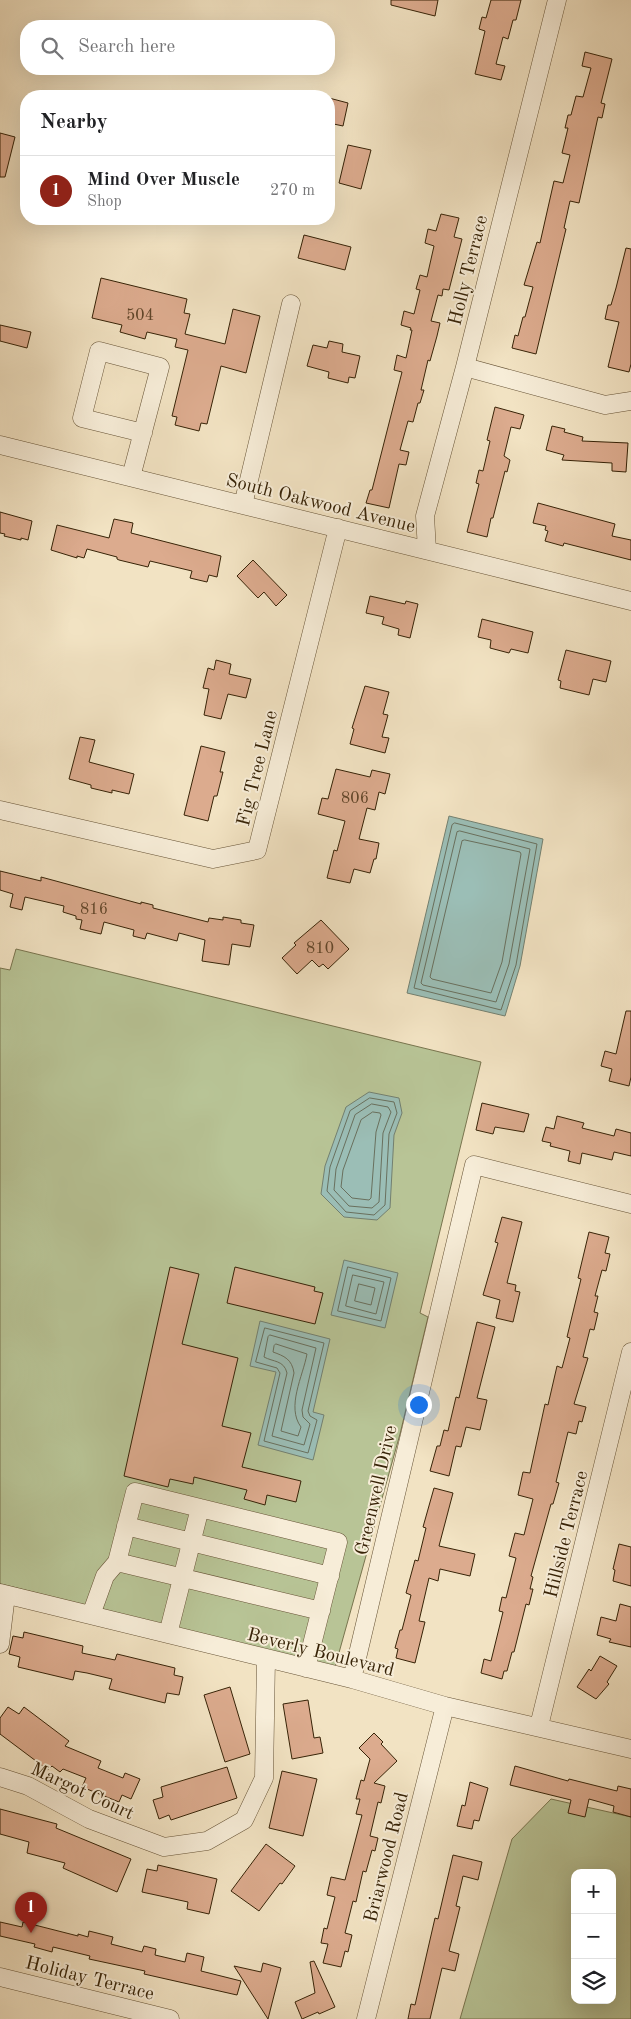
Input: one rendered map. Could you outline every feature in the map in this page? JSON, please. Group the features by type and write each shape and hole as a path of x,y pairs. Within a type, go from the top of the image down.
{"street":[{"name":"Holly Terrace","path":"428,550 425,516 465,367 557,0"},
{"path":"242,504 291,304"},
{"path":"131,477 143,433 160,367 99,351 82,418 143,433"},
{"path":"465,367 604,405 631,400"},
{"name":"South Oakwood Avenue","path":"0,445 631,601"},
{"name":"Fig Tree Lane","path":"0,810 213,860 257,850 338,528"},
{"name":"Greenwell Drive","path":"352,1679 474,1165 631,1204"},
{"name":"Hillside Terrace","path":"539,1726 626,1394 631,1352"},
{"path":"91,1615 105,1576 117,1562 135,1492 338,1542 306,1668"},
{"path":"168,1634 200,1508"},
{"path":"126,1526 330,1576"},
{"path":"117,1562 321,1611"},
{"path":"0,1644 3,1594"},
{"name":"Beverly Boulevard","path":"3,1594 352,1679 445,1706 539,1726 631,1749"},
{"name":"Margot Court","path":"0,1777 28,1786 88,1819 164,1847 207,1842 244,1820 264,1778 266,1658"},
{"name":"Briarwood Road","path":"366,2019 445,1706"},
{"name":"Holiday Terrace","path":"0,1977 170,2019"}],"green space":[{"path":"16,949 481,1062 420,1313 428,1317 400,1434 335,1667 0,1584 0,968 10,970"},
{"path":"551,1799 631,1817 631,2019 460,2019 512,1839"}],"water":[{"path":"449,816 543,839 520,966 505,1016 407,993"},
{"path":"369,1092 399,1098 402,1113 394,1135 390,1208 377,1220 344,1217 321,1194 325,1166 346,1107"},
{"path":"344,1260 398,1273 385,1328 331,1315"},
{"path":"260,1321 330,1339 313,1412 324,1415 313,1460 258,1445 276,1372 250,1366"}],"building":[{"path":"391,0 438,0 435,16 391,5"},
{"path":"491,0 521,0 516,20 513,20 508,39 503,37 496,64 505,66 501,80 475,74 485,31 479,29 482,17 486,18"},
{"path":"585,52 612,59 601,103 605,104 602,118 598,117 579,203 570,201 564,228 566,229 536,354 512,348 515,335 518,336 523,317 525,317 533,287 524,285 537,242 540,243 554,181 563,183 570,155 562,153 568,128 565,128 576,96 583,97 591,68 582,66"},
{"path":"335,100 348,103 343,126 335,124"},
{"path":"0,133 15,137 5,177 0,177"},
{"path":"348,145 371,150 361,189 339,183"},
{"path":"441,214 459,218 454,237 462,239 449,290 443,289 442,296 438,295 431,321 440,323 430,361 428,360 421,390 424,390 420,403 418,403 413,422 408,421 400,450 409,452 406,465 399,464 389,508 366,503 370,490 372,490 402,372 394,370 397,355 406,358 412,330 401,325 404,311 414,314 420,290 416,289 420,275 427,277 434,246 425,243 428,229 436,231"},
{"path":"304,235 351,247 345,270 298,258"},
{"path":"626,248 631,249 631,364 629,372 608,367 619,322 605,319 608,305 611,305"},
{"path":"101,278 187,299 184,313 190,314 185,334 225,344 233,309 260,316 246,373 221,366 207,424 201,423 199,431 175,425 177,417 172,416 188,350 175,347 177,339 147,332 145,339 120,332 122,325 92,318"},
{"path":"0,325 31,332 27,348 0,341"},
{"path":"329,341 343,344 342,352 360,356 355,378 349,377 348,383 328,378 329,372 307,366 313,345 327,348"},
{"path":"495,407 524,415 520,429 511,427 504,456 510,460 507,472 505,471 487,537 467,532 479,484 476,483 479,470 483,471 490,441 487,440"},
{"path":"552,426 565,429 564,432 583,437 582,441 628,443 626,472 612,471 612,463 562,460 564,455 546,450"},
{"path":"538,503 615,524 612,536 631,540 631,560 564,543 563,546 545,541 548,531 545,530 546,526 533,523"},
{"path":"0,512 32,521 28,540 4,536 5,534 0,533"},
{"path":"114,519 133,523 131,533 221,556 217,577 209,575 207,582 190,578 192,571 150,561 148,567 87,549 84,558 77,556 77,558 51,550 57,525 109,538"},
{"path":"253,560 287,595 276,606 264,592 258,598 237,576"},
{"path":"370,596 405,604 406,601 418,604 410,638 398,635 399,629 382,624 384,617 366,613"},
{"path":"482,619 533,632 528,653 511,649 509,653 490,648 491,640 478,637"},
{"path":"566,650 611,661 606,682 593,679 589,695 560,688 561,681 558,680"},
{"path":"216,660 231,664 229,674 251,679 246,698 228,694 221,719 204,715 209,689 203,688 208,668 214,670"},
{"path":"365,686 389,692 383,714 388,715 382,737 389,738 385,753 350,744 354,729 352,728"},
{"path":"80,737 95,740 89,762 134,774 129,794 112,790 112,793 91,788 91,785 69,779"},
{"path":"201,746 225,752 220,772 223,772 217,796 214,796 208,821 184,815"},
{"path":"336,769 370,777 372,770 390,774 385,794 379,792 375,810 367,808 359,839 379,843 376,859 374,859 370,873 354,869 350,883 327,878 334,850 337,851 345,821 318,814 322,798 328,799"},
{"path":"0,871 41,881 41,877 141,904 141,902 153,905 153,908 208,922 209,918 223,920 223,917 241,920 241,923 254,925 250,947 232,944 229,965 202,961 205,940 179,933 177,941 147,933 145,939 133,936 134,930 104,922 101,934 80,929 82,920 63,912 64,906 25,897 22,910 10,907 13,894 0,890"},
{"path":"321,920 349,949 328,969 323,964 319,967 312,960 297,974 282,958 296,945 294,943"},
{"path":"626,1011 631,1011 631,1077 629,1086 609,1081 612,1069 601,1066 605,1051 616,1054"},
{"path":"482,1103 529,1114 524,1132 495,1127 493,1134 476,1130"},
{"path":"557,1116 584,1123 582,1128 614,1136 616,1129 631,1133 631,1156 614,1152 612,1160 582,1153 580,1164 568,1161 570,1151 550,1146 551,1143 542,1141 546,1127 554,1129"},
{"path":"502,1217 522,1222 507,1283 516,1285 515,1291 520,1292 513,1322 496,1318 500,1300 483,1295 498,1243 495,1242"},
{"path":"589,1232 609,1237 605,1253 610,1254 606,1271 602,1270 595,1296 598,1296 594,1312 598,1313 594,1330 590,1329 583,1357 588,1358 574,1404 586,1407 582,1422 579,1421 576,1434 568,1432 556,1482 559,1483 553,1504 551,1504 531,1576 533,1577 530,1589 533,1589 529,1605 526,1604 514,1652 512,1652 507,1671 504,1671 502,1679 481,1673 484,1659 491,1661 503,1612 499,1611 502,1597 506,1598 516,1558 509,1556 515,1533 524,1535 533,1499 518,1495 523,1472 530,1473 545,1404 548,1405 557,1366 562,1368 570,1338 567,1337 581,1279 578,1278"},
{"path":"170,1267 199,1274 182,1344 238,1358 222,1426 251,1433 242,1467 301,1481 296,1502 267,1495 265,1505 244,1499 247,1490 194,1477 193,1484 170,1479 168,1487 124,1476"},
{"path":"235,1267 315,1287 314,1291 323,1293 315,1324 227,1303"},
{"path":"477,1322 495,1327 477,1398 487,1400 480,1430 466,1427 461,1447 456,1446 449,1476 430,1471 444,1430 448,1431 456,1397 459,1398"},
{"path":"434,1488 453,1493 439,1546 475,1554 470,1576 440,1569 438,1581 429,1578 419,1621 425,1622 415,1663 396,1658 398,1649 395,1648 411,1595 406,1593 415,1560 418,1561 426,1528 423,1527"},
{"path":"619,1544 631,1547 631,1586 613,1581 615,1570 613,1569"},
{"path":"620,1604 631,1607 631,1647 609,1642 611,1639 597,1635 601,1617 616,1621"},
{"path":"24,1632 83,1646 82,1653 115,1660 117,1654 175,1668 174,1675 183,1677 179,1695 167,1693 165,1703 109,1689 112,1679 75,1671 73,1680 18,1667 20,1657 9,1654 13,1636 23,1638"},
{"path":"600,1656 617,1666 607,1682 609,1684 596,1699 577,1687 589,1669 591,1671"},
{"path":"230,1687 250,1754 225,1762 204,1695"},
{"path":"308,1700 314,1738 320,1737 323,1753 292,1759 283,1704"},
{"path":"8,1707 19,1714 24,1707 69,1741 65,1746 101,1761 98,1768 123,1778 125,1773 140,1779 131,1799 122,1795 119,1802 82,1787 86,1778 63,1769 60,1772 52,1766 48,1770 0,1734 0,1718"},
{"path":"374,1733 383,1742 381,1744 397,1761 374,1783 385,1786 381,1803 378,1802 370,1836 378,1838 375,1851 372,1850 366,1872 363,1871 356,1902 353,1901 345,1933 352,1935 348,1952 345,1951 341,1967 323,1963 328,1944 321,1943 324,1928 327,1929 335,1897 327,1895 331,1877 345,1880 362,1815 356,1814 360,1799 356,1799 361,1780 364,1781 370,1759 359,1748"},
{"path":"515,1766 568,1781 569,1779 617,1791 618,1786 631,1789 631,1817 613,1812 614,1806 589,1799 585,1817 568,1813 571,1800 510,1785"},
{"path":"227,1767 237,1798 171,1820 169,1815 159,1819 153,1800 163,1797 161,1787"},
{"path":"282,1771 317,1779 303,1836 269,1828"},
{"path":"470,1782 488,1788 479,1821 474,1820 472,1829 457,1826 462,1805 465,1806"},
{"path":"0,1809 57,1824 56,1828 131,1859 117,1892 63,1868 65,1863 27,1853 29,1842 0,1834"},
{"path":"266,1844 295,1866 259,1911 231,1891"},
{"path":"453,1855 482,1862 478,1880 463,1876 456,1906 460,1907 449,1951 459,1954 455,1971 442,1968 430,2019 408,2019 411,2004 415,2005 435,1918 438,1919"},
{"path":"158,1865 217,1879 209,1914 187,1909 188,1902 142,1892 147,1869 157,1871"},
{"path":"0,1922 22,1927 23,1922 78,1936 78,1934 88,1937 89,1931 113,1937 111,1944 142,1952 144,1946 156,1949 155,1955 185,1962 187,1953 204,1957 201,1971 241,1981 237,1995 144,1974 145,1971 89,1959 90,1956 53,1947 52,1952 34,1947 35,1944 0,1936"},
{"path":"314,1961 335,2007 302,2019 295,2002 315,1993 310,1962"},
{"path":"263,1963 281,1968 268,2019 234,1966 261,1972"}],"place":[{"name":"Mind Over Muscle","path":"31,1933"}]}
